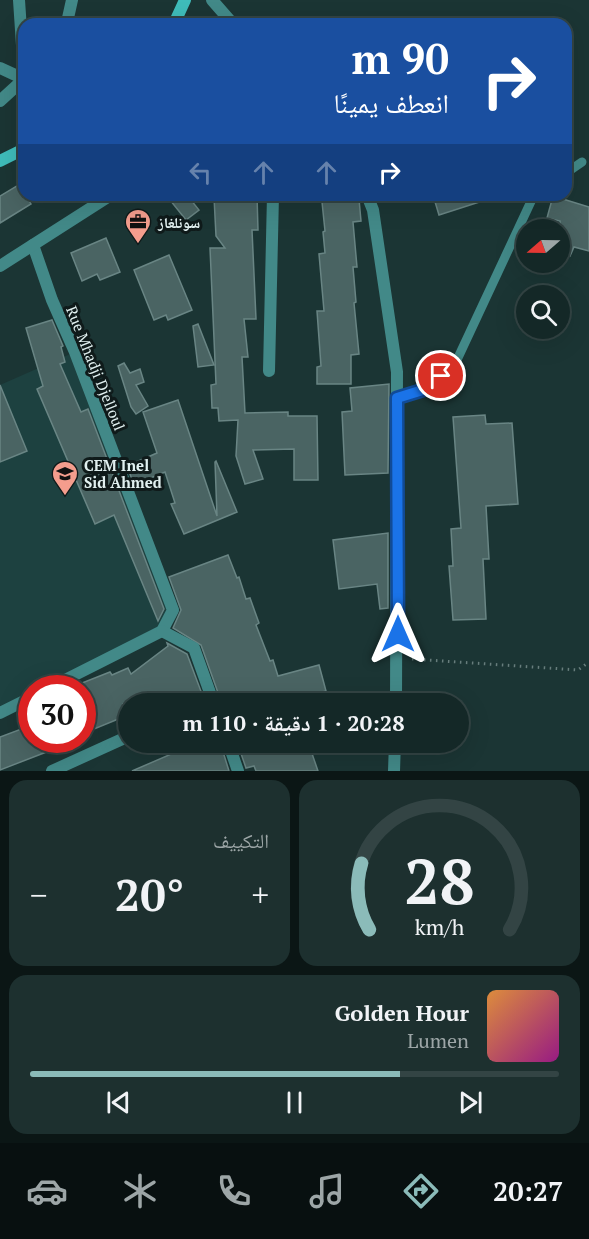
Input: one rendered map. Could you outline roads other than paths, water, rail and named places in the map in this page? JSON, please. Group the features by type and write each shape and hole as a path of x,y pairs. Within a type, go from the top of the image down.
{"main road":[{"path":"177,18 185,0"},
{"path":"0,161 18,152"}],"street":[{"path":"19,0 20,18"},
{"path":"68,18 72,0"},
{"path":"212,0 226,18"},
{"path":"0,68 18,76"},
{"path":"0,101 18,84"},
{"path":"0,266 102,201"},
{"path":"269,371 273,201"},
{"path":"369,201 373,210 397,372 396,693"},
{"name":"Rue Mhadji Djelloul","path":"33,245 52,300 75,352 173,610 162,631"},
{"path":"75,675 162,631 194,648 210,693"},
{"path":"0,713 18,704"},
{"path":"52,771 118,741"},
{"path":"232,753 238,771"},
{"path":"394,771 395,753"}],"lane":[{"path":"572,169 582,162"},
{"path":"397,398 426,389 456,362 531,201"}],"place":[{"name":"سونلغاز","path":"138,245"},
{"name":"CEM Inel Sid Ahmed","path":"65,497"}]}
